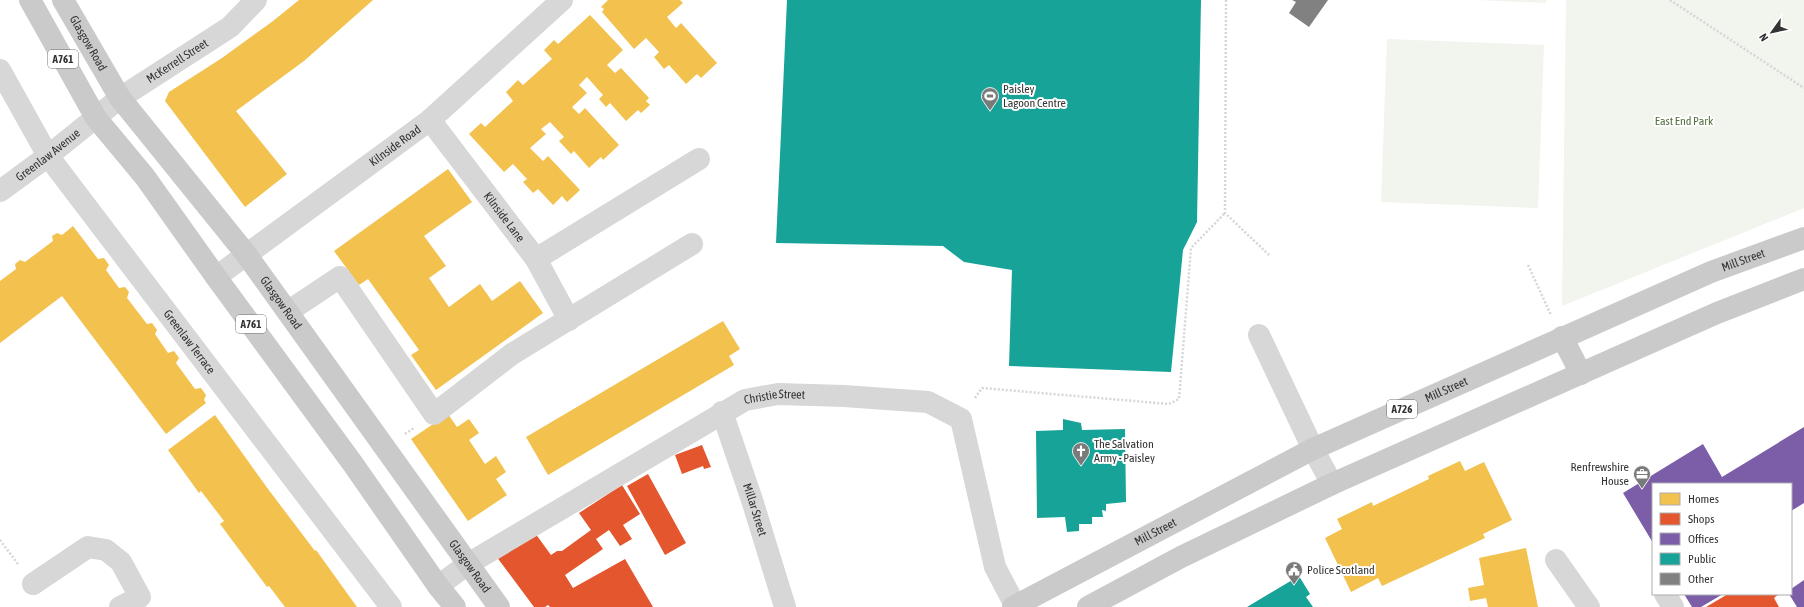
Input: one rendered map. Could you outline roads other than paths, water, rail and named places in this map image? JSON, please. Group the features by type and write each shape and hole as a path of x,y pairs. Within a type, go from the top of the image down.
{"main road":[{"name":"A761","path":"30,0 96,118 145,177 216,277 354,464 438,586 455,607"},
{"name":"Glasgow Road","path":"63,0 120,98 246,254 385,448 428,505 499,607"},
{"name":"Mill Street","path":"1015,606 1313,449 1711,272 1804,238"},
{"path":"1088,607 1181,557 1332,484 1717,313 1804,279"},
{"path":"1562,338 1580,374"}],"street":[{"name":"McKerrell Street","path":"96,118 120,98 230,26 256,0"},
{"name":"Kilnside Road","path":"216,277 430,120 562,0"},
{"name":"Greenlaw Terrace","path":"0,70 48,156 391,607"},
{"name":"Greenlaw Avenue","path":"0,191 96,118"},
{"name":"Kilnside Lane","path":"430,120 536,259 569,320"},
{"path":"536,259 699,159"},
{"path":"288,311 340,277 434,414 512,354 692,244"},
{"path":"1259,335 1313,449 1332,484"},
{"name":"Christie Street","path":"438,586 468,564 722,412 745,400 778,394 844,396 928,402 961,419 995,567 1015,606"},
{"name":"Millar Street","path":"722,412 752,500 781,606"},
{"path":"33,584 88,547 106,550 121,562 145,602 120,607"},
{"path":"1556,560 1588,607"},
{"path":"1666,595 1673,607"}],"place":[{"name":"Paisley Lagoon Centre","path":"990,111"},
{"name":"The Salvation Army - Paisley","path":"1081,466"},
{"name":"Renfrewshire House","path":"1642,489"},
{"name":"Police Scotland","path":"1294,585"}],"park label":[{"name":"East End Park","path":"1684,121"}]}
